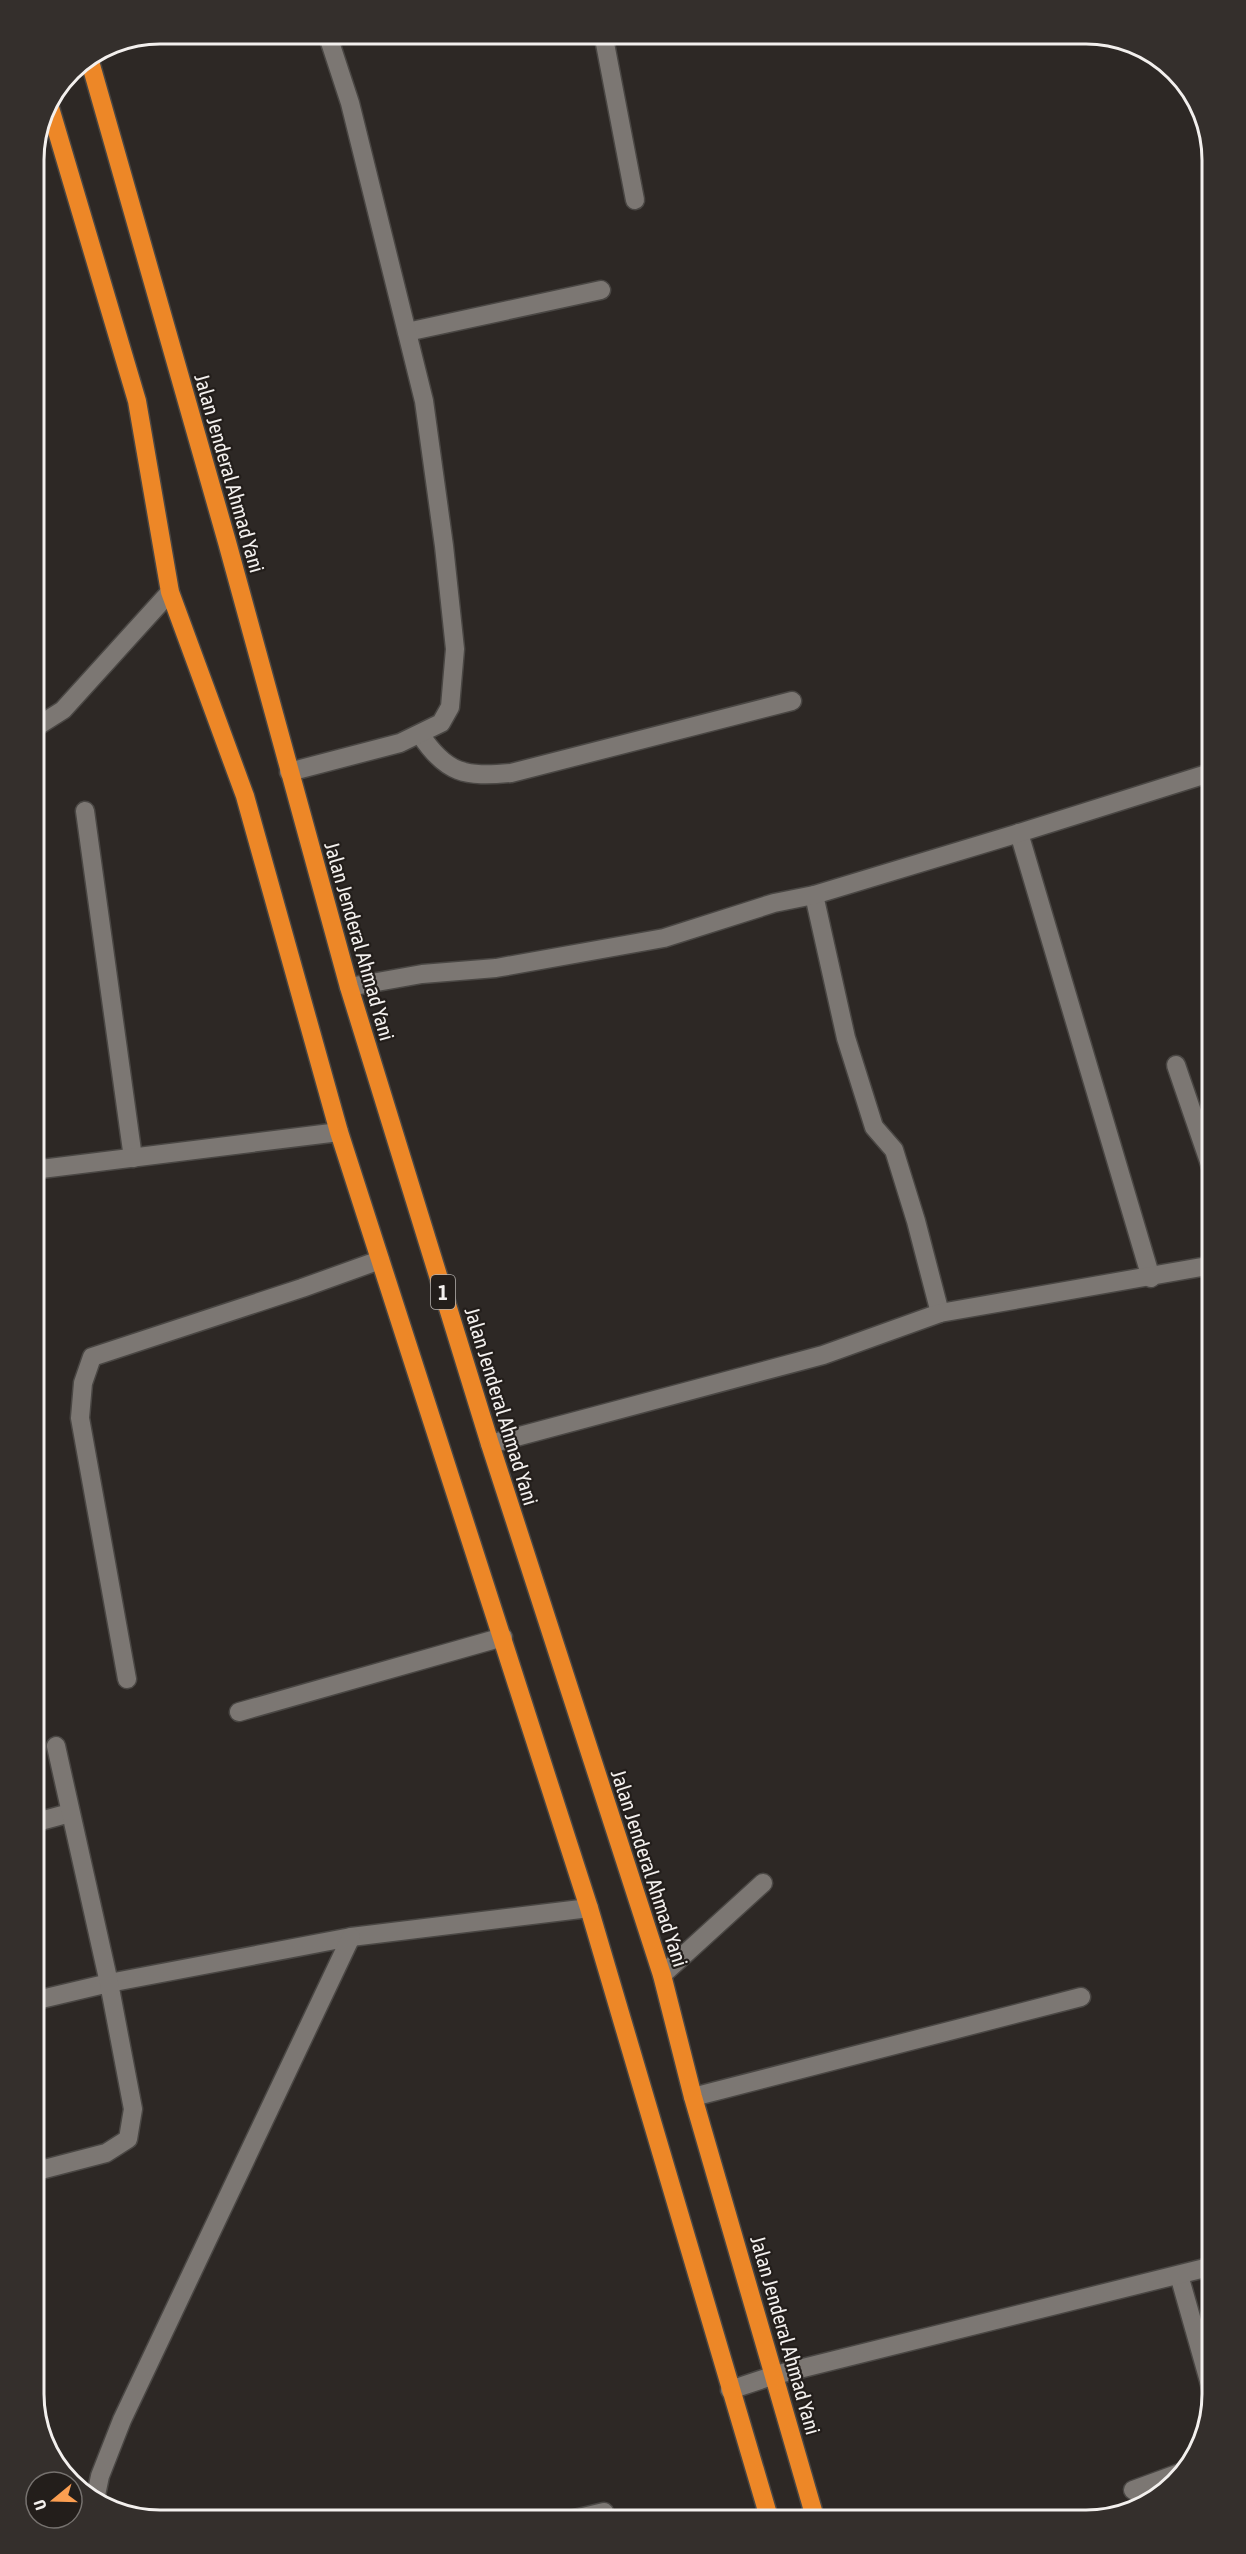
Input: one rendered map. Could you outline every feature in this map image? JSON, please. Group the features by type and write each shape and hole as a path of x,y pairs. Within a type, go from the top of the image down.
{"highway":[{"name":"Jalan Jenderal Ahmad Yani","path":"91,66 227,542 349,987 490,1444 662,1975 693,2097 813,2510"},
{"path":"52,116 137,401 170,592 245,796 339,1132 589,1908 767,2510"}],"street":[{"path":"289,772 400,743 441,723 450,707 455,650 444,546 424,401 350,104 331,44"},
{"path":"605,44 635,201"},
{"path":"407,332 601,290"},
{"path":"44,722 63,710 170,592"},
{"path":"420,734 434,755 458,772 502,774 792,701"},
{"path":"349,987 422,974 496,968 664,938 774,903 814,895 1202,775"},
{"path":"85,811 134,1158"},
{"path":"1019,833 1151,1278"},
{"path":"814,895 846,1038 874,1127 894,1150 916,1221 940,1313"},
{"path":"1176,1065 1202,1141"},
{"path":"44,1169 339,1132"},
{"path":"127,1679 80,1418 83,1383 92,1357 380,1260"},
{"path":"490,1444 823,1354 940,1313 1202,1267"},
{"path":"239,1712 503,1637"},
{"path":"44,2169 106,2153 128,2139 133,2109 109,1983 56,1746"},
{"path":"44,1820 70,1813"},
{"path":"662,1975 763,1883"},
{"path":"44,1998 109,1983 351,1937 589,1908"},
{"path":"97,2492 100,2475 122,2420 351,1937"},
{"path":"693,2097 1080,1997"},
{"path":"730,2390 775,2375 1202,2269"},
{"path":"1179,2275 1202,2356"},
{"path":"1133,2490 1168,2477"}]}
